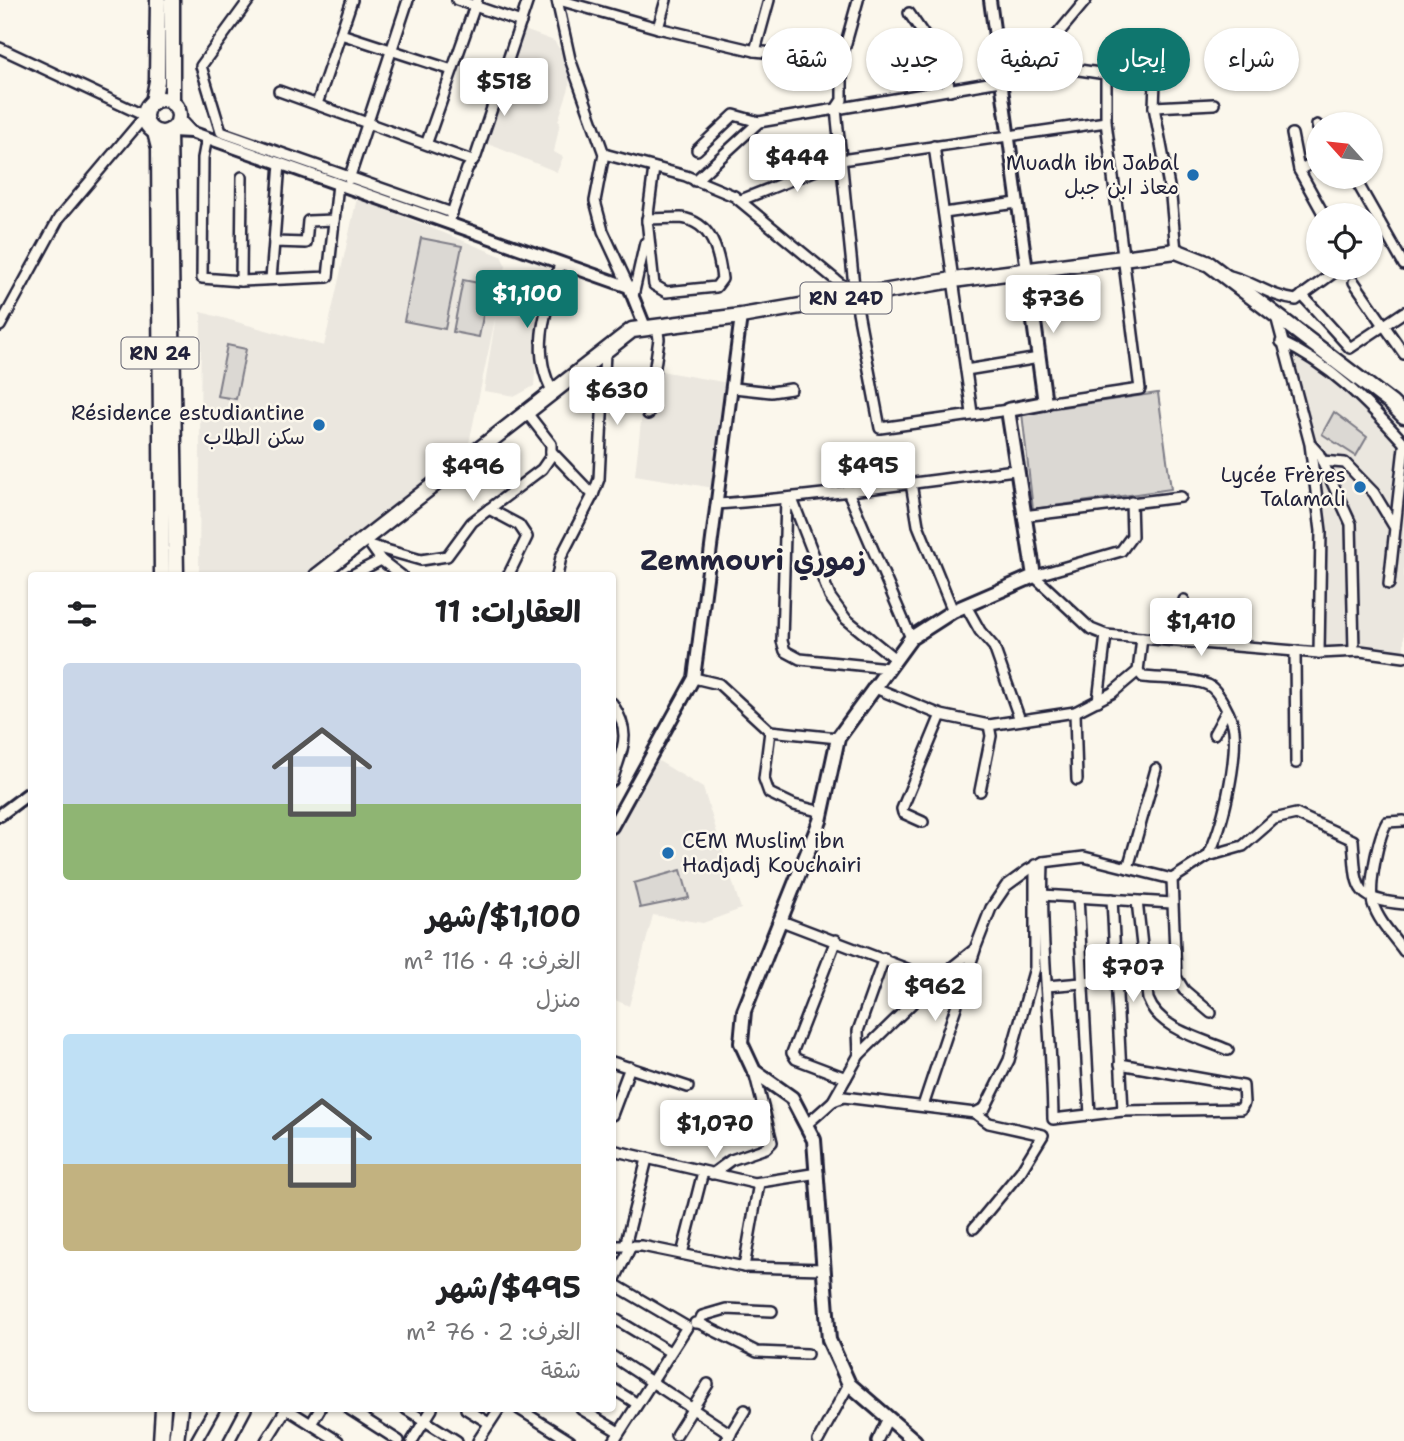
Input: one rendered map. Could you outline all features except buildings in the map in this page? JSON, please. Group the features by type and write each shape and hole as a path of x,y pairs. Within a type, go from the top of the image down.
{"main road":[{"path":"149,108 163,99 178,110 169,128 148,125 149,108 157,81 158,0"},
{"path":"172,0 172,103"},
{"name":"RN 24","path":"162,572 159,148 169,128"},
{"name":"RN 24","path":"169,128 176,572"},
{"name":"RN 24D","path":"323,572 369,542 632,330 741,316 953,280 1176,251 1195,257 1221,274 1391,403 1404,416"},
{"path":"915,1441 849,1384 829,1340 814,1140 792,1098 754,1071 741,1043 744,1011 822,812 838,738 911,638 953,611 1034,576 1008,410 1045,403 1027,271"},
{"path":"161,1441 163,1412"},
{"path":"176,1441 180,1412"}],"street":[{"path":"249,0 201,66 221,132 345,182 450,219 631,292"},
{"path":"207,137 203,158 202,278 241,281 328,277 334,220 408,0"},
{"path":"457,0 476,3 521,22"},
{"path":"450,219 528,0"},
{"path":"648,414 659,339 631,292 603,231 595,201 604,154 570,59 558,0 591,5 658,29 762,52"},
{"path":"658,29 666,0"},
{"path":"755,51 769,0"},
{"path":"851,28 858,0"},
{"path":"990,0 993,28"},
{"path":"1086,0 1051,42 1049,57 1059,67 1097,73"},
{"path":"317,104 341,34 348,2"},
{"path":"427,142 476,3"},
{"path":"909,13 919,28"},
{"path":"341,34 452,70"},
{"path":"0,48 120,103 149,108 59,218 0,326"},
{"path":"279,91 427,142 472,161"},
{"path":"842,91 842,100 836,109 855,296 880,428 1008,410"},
{"path":"697,150 734,115 759,122 944,91"},
{"path":"1001,91 1027,271"},
{"path":"1045,403 1140,389 1106,122 1106,91"},
{"path":"1155,91 1154,107 1171,197 1176,251"},
{"path":"1154,107 1214,104"},
{"path":"695,181 759,122"},
{"path":"741,200 841,160 1106,122"},
{"path":"169,128 191,132 345,182"},
{"path":"1292,134 1299,170 1317,203"},
{"path":"934,146 972,413"},
{"path":"604,154 695,181 741,200 855,296"},
{"path":"271,279 280,163"},
{"path":"1299,170 1306,166"},
{"path":"631,292 644,259 654,168"},
{"path":"241,281 242,177"},
{"path":"1361,189 1404,265"},
{"path":"944,213 1017,203"},
{"path":"686,218 705,230 718,253 722,279 719,285 666,292 656,287 652,277 647,219 686,218"},
{"path":"274,242 306,243 308,221 334,220"},
{"path":"553,393 546,380 540,355 541,335 560,264"},
{"path":"1221,274 1237,277 1279,298 1296,300 1323,280"},
{"path":"1354,282 1386,324 1404,354"},
{"path":"1302,295 1350,348 1404,312"},
{"path":"616,820 694,678 734,388 741,316"},
{"path":"1276,316 1310,444 1321,531 1319,653"},
{"path":"1281,342 1308,354 1376,411 1404,445 1389,584"},
{"path":"558,572 561,557 598,480 605,352"},
{"path":"966,370 1039,358"},
{"path":"734,388 771,392 791,389"},
{"path":"369,542 421,561 447,556 472,522 542,469 551,451 551,444 527,413"},
{"path":"1310,444 1322,461 1351,524 1354,651"},
{"path":"551,451 593,495"},
{"path":"1322,461 1345,463 1374,493 1395,528"},
{"path":"718,504 789,499 847,489 1017,470"},
{"path":"911,483 918,525 953,611"},
{"path":"847,489 911,638"},
{"path":"1023,516 1181,497"},
{"path":"789,499 782,640 785,651 800,659 891,663"},
{"path":"789,499 830,597 846,619 891,663"},
{"path":"1034,576 1121,551 1132,536 1131,502"},
{"path":"489,509 519,525 527,537 510,572"},
{"path":"369,542 381,560 397,572"},
{"path":"357,572 381,560"},
{"path":"1034,576 1091,629 1106,635 1319,653 1354,651 1404,657"},
{"path":"1183,642 1184,600"},
{"path":"966,606 980,632 994,647 1020,720"},
{"path":"1098,701 1106,635"},
{"path":"873,687 941,715 989,725 1075,712 1112,693 1138,671 1142,638"},
{"path":"1296,651 1296,763"},
{"path":"1138,671 1143,677 1207,684 1220,695 1234,727 1233,762 1216,842 1208,856"},
{"path":"694,678 719,684 770,731 838,738"},
{"path":"616,709 625,723 626,733 616,767"},
{"path":"1075,712 1077,780"},
{"path":"1214,734 1226,712"},
{"path":"923,822 903,813 902,809 941,715"},
{"path":"980,791 991,736 989,725"},
{"path":"770,731 764,779 769,793 793,805 822,812"},
{"path":"1128,868 1156,769"},
{"path":"0,816 28,794"},
{"path":"923,1106 991,908 1006,886 1035,868 1084,857 1172,879 1208,856 1243,846 1275,819 1296,814 1353,840 1360,889 1372,901 1381,921 1404,951"},
{"path":"1372,901 1379,835 1387,821 1404,821"},
{"path":"1035,868 1042,895 1052,1041 1053,1119 1123,1111 1241,1109 1244,1103 1243,1086 1121,1064"},
{"path":"975,1113 985,1108 1009,1060 1035,968 1035,868"},
{"path":"1172,879 1176,977 1184,990 1211,1013"},
{"path":"1042,895 1172,903"},
{"path":"1078,897 1090,1115"},
{"path":"1112,899 1123,1111"},
{"path":"1137,901 1148,999 1152,1011 1177,1029 1228,1050"},
{"path":"1372,901 1404,904"},
{"path":"779,920 936,980"},
{"path":"836,940 792,1053 796,1059 846,1078"},
{"path":"806,1125 833,1101 859,1055 936,980 975,949"},
{"path":"859,1055 858,1031 884,958"},
{"path":"1047,986 1117,980"},
{"path":"616,1063 688,1087"},
{"path":"616,1104 630,1067"},
{"path":"682,1254 708,1173 731,1160 766,1148 772,1142 754,1071"},
{"path":"833,1101 844,1097 975,1113 989,1123 1042,1135 1021,1171 974,1228"},
{"path":"616,1151 759,1183 818,1173"},
{"path":"616,1275 628,1246 647,1159"},
{"path":"744,1267 759,1183"},
{"path":"616,1247 682,1254 744,1267 824,1269"},
{"path":"616,1284 687,1327"},
{"path":"699,1323 702,1316 726,1309 772,1311"},
{"path":"616,1319 670,1352"},
{"path":"585,1412 616,1437 687,1327 699,1323 757,1352 807,1354"},
{"path":"616,1358 652,1380 729,1438 745,1410"},
{"path":"676,1435 708,1384"},
{"path":"818,1441 849,1384"},
{"path":"616,1390 636,1403"},
{"path":"196,1441 212,1412"},
{"path":"229,1441 244,1412"},
{"path":"266,1441 284,1412"},
{"path":"291,1412 338,1441"},
{"path":"310,1424 318,1412"},
{"path":"354,1412 399,1441"},
{"path":"410,1412 457,1441"},
{"path":"412,1441 430,1412"},
{"path":"471,1412 489,1423"},
{"path":"478,1441 497,1412"},
{"path":"531,1412 570,1441"},
{"path":"877,1441 888,1418"},
{"path":"548,1441 554,1431"}],"shaded area":[{"path":"519,28 554,41 571,65 569,88 558,121 560,122 554,152 563,157 557,172 481,141"},
{"path":"357,198 501,256 506,266 497,311 539,318 534,386 516,396 484,391 496,315 468,448 309,572 199,572 201,312 324,346"},
{"path":"421,238 462,246 445,329 404,321"},
{"path":"463,280 489,285 479,337 453,332"},
{"name":"Lycée Frères Talamali","path":"1281,342 1324,361 1389,418 1404,437 1404,657 1319,653 1321,531 1310,444"},
{"path":"227,345 246,349 236,399 217,396"},
{"path":"655,370 734,384 720,489 635,475 642,413 647,414"},
{"path":"1158,393 1171,489 1033,509 1022,413"},
{"path":"1334,412 1367,437 1356,456 1322,434"},
{"name":"CEM Muslim ibn Hadjadj Kouchairi","path":"652,757 703,788 741,909 703,923 653,915 629,1006 616,1000 616,823"},
{"path":"681,870 689,898 640,908 634,883"}],"place":[{"name":"Muadh ibn Jabal معاذ ابن جبل","path":"1193,175"},
{"name":"Résidence estudiantine سكن الطلاب","path":"319,425"},
{"name":"Lycée Frères Talamali","path":"1360,487"},
{"name":"CEM Muslim ibn Hadjadj Kouchairi","path":"668,853"}],"district":[{"name":"Zemmouri زموري","path":"753,560"}]}
